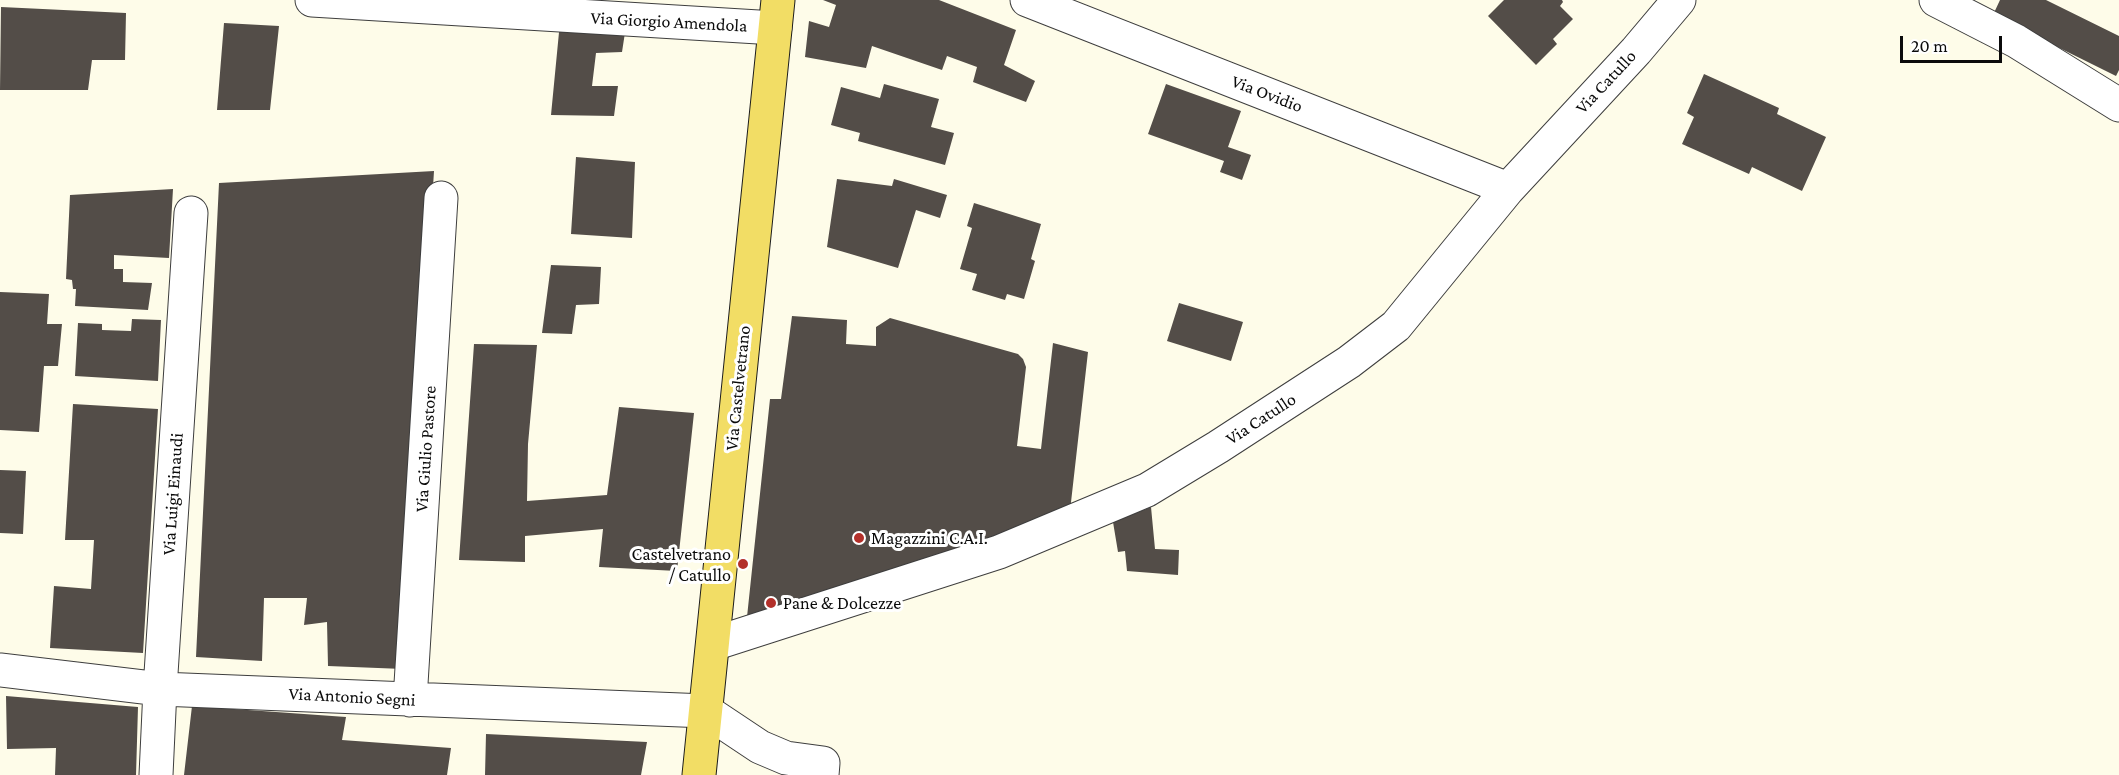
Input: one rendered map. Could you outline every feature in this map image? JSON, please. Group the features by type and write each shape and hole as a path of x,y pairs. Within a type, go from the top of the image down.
{"main road":[{"name":"Via Castelvetrano","path":"699,775 776,14"}],"street":[{"name":"Via Giorgio Amendola","path":"312,0 776,14"},
{"name":"Via Catullo","path":"713,644 999,552 1148,490 1349,362 1396,326 1508,189 1636,51 1679,0"},
{"path":"1936,0 2016,41 2119,105"},
{"name":"Via Ovidio","path":"1034,3 1508,189"},
{"name":"Via Giulio Pastore","path":"410,700 441,198"},
{"name":"Via Luigi Einaudi","path":"156,775 191,213"},
{"name":"Via Antonio Segni","path":"0,670 160,688 706,711"},
{"path":"706,711 771,764 823,763 822,775"}],"building":[{"path":"823,0 939,0 1016,30 1004,65 1035,81 1026,102 973,82 977,67 947,56 942,70 872,46 866,68 805,57 809,21 829,27 836,5"},
{"path":"1504,0 1562,0 1560,6 1573,19 1553,39 1557,44 1536,65 1488,16"},
{"path":"2000,0 2046,0 2119,36 2119,70 2116,76 1993,15"},
{"path":"1,7 126,13 125,60 92,60 88,90 0,90"},
{"path":"560,22 626,26 622,52 596,53 592,86 618,86 614,116 551,115"},
{"path":"224,23 279,26 270,110 217,110"},
{"path":"1704,74 1779,108 1777,114 1826,137 1802,191 1752,167 1749,174 1682,144 1694,117 1687,113"},
{"path":"884,84 939,99 931,127 954,133 945,165 858,141 860,133 831,125 841,87 880,98"},
{"path":"1166,84 1241,111 1228,147 1251,155 1242,180 1220,172 1224,161 1148,134"},
{"path":"576,157 635,162 632,238 571,234"},
{"path":"434,171 403,669 328,666 327,622 304,625 307,598 264,598 262,661 196,657 219,183"},
{"path":"837,179 892,186 894,179 947,195 940,218 916,210 898,268 827,247"},
{"path":"173,189 169,258 114,255 114,269 123,269 123,282 152,283 148,310 75,306 76,289 73,289 72,280 66,279 70,195"},
{"path":"974,203 1041,224 1031,259 1035,261 1024,299 1007,294 1005,300 972,290 977,274 960,269 972,228 967,226"},
{"path":"551,265 601,267 599,304 576,305 572,334 542,333"},
{"path":"0,292 49,294 47,324 62,324 58,366 44,366 39,432 0,430"},
{"path":"1179,303 1243,322 1231,361 1167,341"},
{"path":"792,316 847,320 846,344 876,346 876,327 890,318 1018,354 1026,367 1017,446 1041,449 1053,343 1088,352 1070,511 747,617 770,399 781,399"},
{"path":"132,319 161,320 158,381 75,376 78,323 102,324 102,330 131,331"},
{"path":"474,344 537,345 528,444 527,501 607,495 619,407 694,413 677,571 599,567 603,529 525,536 525,562 459,560"},
{"path":"73,404 158,409 143,653 50,648 54,586 91,589 94,540 65,540"},
{"path":"0,470 26,471 23,534 0,533"},
{"path":"1151,507 1155,549 1179,550 1178,575 1127,571 1125,551 1118,552 1113,522"},
{"path":"6,696 138,707 136,775 55,775 56,748 7,749"},
{"path":"192,706 346,717 342,740 451,748 447,775 184,775"},
{"path":"486,734 647,742 641,775 485,775"}],"place":[{"name":"Magazzini C.A.I.","path":"859,538"},
{"name":"Castelvetrano / Catullo","path":"743,564"},
{"name":"Pane & Dolcezze","path":"771,603"}]}
